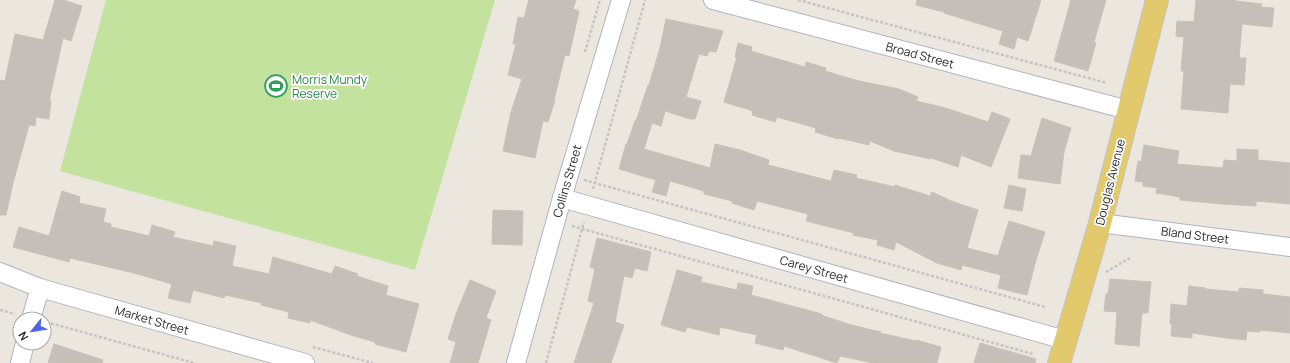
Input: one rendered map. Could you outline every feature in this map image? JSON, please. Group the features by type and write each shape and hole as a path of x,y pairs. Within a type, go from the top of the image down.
{"main road":[{"name":"Douglas Avenue","path":"1059,363 1100,223 1157,0"}],"street":[{"name":"Collins Street","path":"516,363 562,198 621,0"},
{"name":"Broad Street","path":"713,0 1128,110"},
{"name":"Carey Street","path":"562,198 1065,340"},
{"name":"Bland Street","path":"1100,223 1290,247"},
{"name":"Market Street","path":"0,272 40,288 305,363"},
{"path":"33,311 40,288"},
{"path":"20,363 23,351"}],"path":[{"path":"546,363 645,0"},
{"path":"798,0 1106,83"},
{"path":"569,176 1045,307"},
{"path":"556,222 1032,354"},
{"path":"1102,274 1130,258"},
{"path":"52,324 194,363"}],"green space":[{"name":"Morris Mundy Reserve","path":"106,0 495,0 415,270 60,171"}],"building":[{"path":"55,0 64,0 82,6 71,41 63,38 49,101 51,101 49,119 36,117 35,126 29,125 6,215 0,215 0,80 5,81 15,34 43,40"},
{"path":"529,0 576,0 573,9 579,11 569,56 565,55 555,100 548,122 543,121 535,158 503,151 511,112 522,79 508,75 516,44 513,44 518,17 524,18"},
{"path":"917,0 1041,0 1028,41 1017,37 1014,49 999,44 1003,31 944,12 916,5"},
{"path":"1071,0 1106,0 1094,42 1096,43 1088,71 1054,61"},
{"path":"1196,0 1236,0 1262,4 1261,7 1274,8 1272,27 1242,24 1239,58 1246,58 1244,85 1230,84 1228,113 1181,109 1184,71 1181,71 1184,37 1176,36 1177,21 1194,22"},
{"path":"666,19 723,31 716,52 709,51 707,56 699,54 686,97 701,101 695,119 690,119 665,111 661,126 652,123 644,149 710,168 715,144 740,150 769,160 768,165 831,181 834,170 857,175 856,178 895,187 895,185 930,196 932,192 951,201 978,210 967,248 998,256 1009,221 1045,232 1027,295 998,288 1001,275 962,265 961,270 937,263 896,242 894,250 877,245 878,240 853,235 854,233 806,221 808,214 757,201 754,210 732,203 732,201 704,194 704,191 670,181 666,196 652,192 656,180 619,169 626,144 649,85 660,48"},
{"path":"738,43 752,47 751,51 805,67 806,62 826,68 825,71 859,81 899,89 918,97 916,101 942,107 988,122 992,112 1010,119 991,167 961,155 958,167 931,158 894,151 870,141 869,145 838,139 815,132 816,128 777,117 775,122 752,115 753,111 724,102 737,57 735,57"},
{"path":"1042,118 1071,128 1064,152 1060,184 1018,178 1021,155 1031,156"},
{"path":"1144,145 1179,151 1177,164 1223,168 1224,160 1237,161 1237,149 1258,150 1258,160 1290,163 1290,204 1256,201 1256,206 1222,204 1180,200 1180,197 1156,193 1157,188 1143,186 1143,182 1135,181 1138,161 1141,162"},
{"path":"1009,185 1026,189 1022,211 1004,208"},
{"path":"62,191 80,197 79,203 106,209 103,222 111,224 111,227 149,236 152,225 175,232 173,237 213,246 214,241 236,246 232,266 269,274 273,257 332,274 335,266 358,274 357,276 388,286 386,295 419,304 406,352 375,344 375,342 310,320 310,323 288,318 289,312 261,305 262,303 225,295 224,298 193,290 190,303 168,298 172,284 134,273 70,258 69,262 13,247 19,227 49,236"},
{"path":"493,210 523,211 522,245 492,244"},
{"path":"597,238 651,252 647,271 635,268 632,278 624,276 615,322 624,325 611,363 574,363 594,303 588,301 595,269 590,267"},
{"path":"677,270 702,277 701,282 737,290 738,283 753,286 751,295 822,314 821,315 851,325 881,332 880,333 916,340 941,347 937,363 873,363 840,356 837,363 784,346 783,350 755,343 757,335 720,327 719,335 687,327 685,332 661,325"},
{"path":"1110,279 1151,282 1148,313 1142,313 1139,346 1115,344 1117,312 1104,311"},
{"path":"470,280 496,291 486,318 491,320 478,363 450,363 456,342 448,339 456,314"},
{"path":"1189,286 1239,292 1239,288 1263,290 1263,294 1290,297 1290,333 1260,330 1260,332 1247,331 1246,340 1192,333 1192,338 1171,336 1171,304 1187,306"},
{"path":"980,343 1036,359 1035,363 974,363"},
{"path":"54,344 103,360 102,363 48,363"}],"place":[{"name":"Morris Mundy Reserve","path":"276,86"}]}
